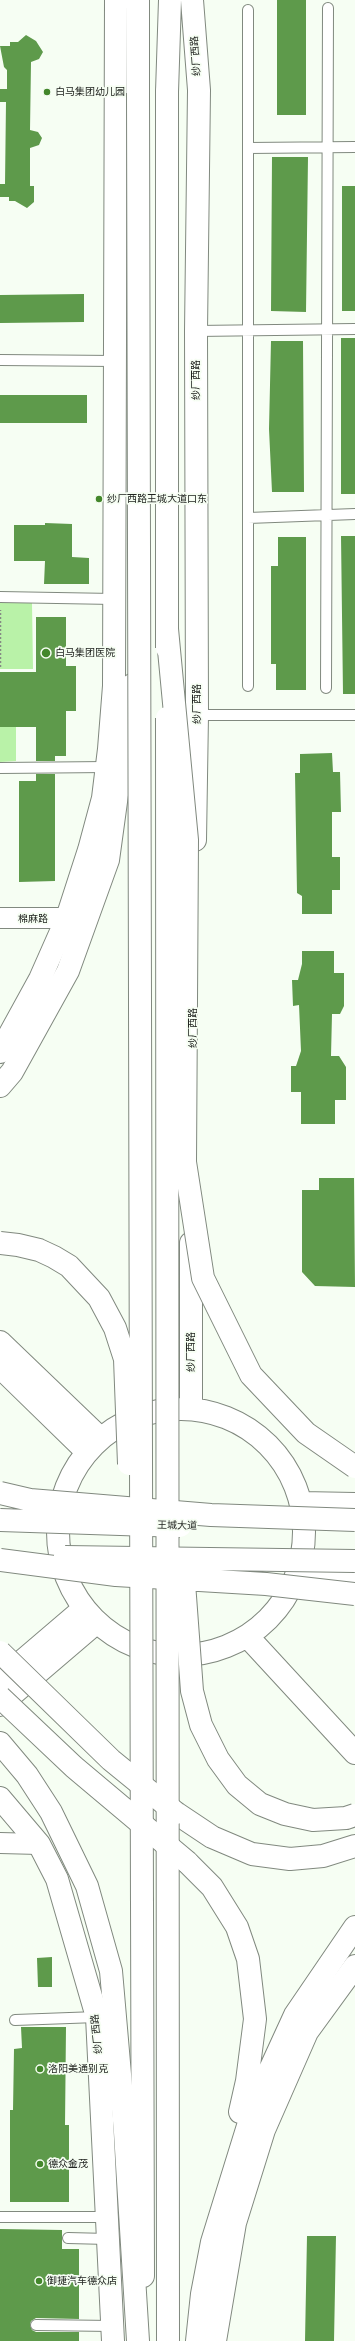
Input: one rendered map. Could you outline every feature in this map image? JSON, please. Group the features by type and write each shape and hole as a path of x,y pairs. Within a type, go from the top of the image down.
{"main road":[{"path":"0,1052 40,979 67,918 103,798 107,767 114,686 116,0"},
{"path":"138,0 143,2341"},
{"path":"168,2341 167,92 170,0"},
{"name":"纱厂西路","path":"191,1408 193,913 197,715 196,331 199,90 192,0"},
{"path":"167,629 187,840 185,1162 203,1278 251,1375 306,1433 355,1467"},
{"path":"4,1082 68,971 108,860 139,634"},
{"path":"168,1229 184,1583 192,1691 201,1726 222,1766 237,1785 260,1804 285,1814 313,1820 346,1818 355,1815"},
{"path":"0,1243 18,1245 39,1250 69,1266 99,1298 116,1328 125,1359 142,1743"},
{"path":"0,1342 93,1444"},
{"path":"0,1367 93,1444"},
{"path":"191,1408 229,1417 262,1437 287,1467 302,1503 305,1541 296,1578 277,1611 248,1637 218,1651 186,1656 166,1655 153,1653 123,1642 90,1616 63,1571 57,1529 65,1488 93,1444 134,1417 159,1409 191,1408"},
{"path":"0,1493 30,1500 211,1515 355,1520"},
{"path":"302,1503 355,1504"},
{"name":"王城大道","path":"0,1520 160,1526 355,1528"},
{"path":"0,1556 355,1561"},
{"path":"0,1560 116,1575 266,1584 355,1594"},
{"path":"296,1578 355,1578"},
{"path":"0,1680 90,1616"},
{"path":"0,1705 90,1616"},
{"path":"248,1637 355,1754"},
{"path":"0,1652 111,1760 176,1813 212,1836 252,1854 290,1859 323,1856 355,1846"},
{"path":"0,1697 74,1767 187,1862 212,1887 237,1927 248,1959 255,2019 247,2081 212,2242 202,2294 197,2341"},
{"path":"0,1743 27,1775 51,1812 87,1886 111,1971 125,2132 138,2341"},
{"name":"纱厂西路","path":"0,1798 39,1844 57,1879 97,2017 112,2334"},
{"path":"212,2242 256,2100 295,2015 355,1927"},
{"path":"216,2341 235,2223 264,2130 307,2032 353,1973"}],"street":[{"name":"棉麻路","path":"0,918 67,918"},
{"path":"0,1843 39,1844"}],"lane":[{"path":"326,688 328,8"},
{"path":"248,10 248,686"},
{"path":"248,148 355,147"},
{"path":"196,331 355,329"},
{"path":"0,360 115,361"},
{"path":"248,518 355,514"},
{"path":"0,597 114,598"},
{"path":"197,715 355,715"},
{"path":"0,768 107,767"},
{"path":"15,2020 97,2017"},
{"path":"0,2218 107,2217"},
{"path":"68,2238 108,2239"},
{"path":"36,2326 112,2334"}],"path":[{"path":"0,597 0,667"}],"green space":[{"path":"0,603 32,603 33,669 0,669"},
{"path":"0,727 16,727 16,761 0,762"}],"building":[{"path":"277,0 306,0 306,115 277,115"},
{"path":"26,35 36,41 43,52 39,59 31,62 30,130 38,132 42,138 39,145 30,148 30,186 34,186 34,202 27,208 15,201 9,201 9,197 0,197 0,184 5,184 6,102 0,102 0,89 7,89 7,70 4,67 0,46 10,46 10,42 18,42"},
{"path":"272,157 308,157 306,312 271,311"},
{"path":"342,186 355,186 355,311 342,311"},
{"path":"84,294 84,322 0,323 0,295"},
{"path":"341,338 355,338 355,494 341,494"},
{"path":"271,341 303,341 304,492 272,492 269,429"},
{"path":"0,395 87,395 87,423 0,423"},
{"path":"45,523 72,524 72,557 89,558 89,584 44,584 45,561 14,561 14,525 45,525"},
{"path":"341,536 355,536 355,694 343,694"},
{"path":"278,537 306,537 306,690 276,690 276,664 271,664 271,566 278,566"},
{"path":"36,617 66,617 66,666 76,666 76,711 66,711 66,756 55,756 55,761 36,761 36,727 0,727 0,672 36,672"},
{"path":"332,753 333,772 340,772 341,812 332,812 332,857 340,857 340,890 332,890 332,914 302,914 302,896 297,893 295,773 300,773 300,754"},
{"path":"36,774 55,774 55,881 19,882 19,781 36,781"},
{"path":"302,951 334,951 334,973 344,973 344,1006 340,1014 332,1014 331,1056 339,1056 346,1067 346,1100 335,1100 335,1124 301,1124 301,1092 291,1092 291,1066 296,1066 301,1051 299,1005 293,1006 292,980 298,980 302,964"},
{"path":"319,1178 354,1178 355,1287 315,1286 302,1272 302,1190 319,1190"},
{"path":"52,1957 52,1987 38,1987 37,1958"},
{"path":"21,2027 66,2027 65,2125 69,2125 69,2202 10,2202 10,2110 13,2110 14,2049 22,2048"},
{"name":"御捷汽车德众店","path":"0,2229 62,2230 62,2249 79,2249 79,2319 36,2318 31,2321 30,2325 32,2330 36,2332 79,2332 79,2341 0,2341"},
{"path":"307,2236 336,2236 334,2341 305,2341"}],"place":[{"name":"白马集团幼儿园","path":"47,92"},
{"name":"纱厂西路王城大道口东","path":"99,499"},
{"name":"白马集团医院","path":"46,653"},
{"name":"洛阳美通别克","path":"40,2069"},
{"name":"德众金茂","path":"40,2164"},
{"name":"御捷汽车德众店","path":"39,2281"}]}
